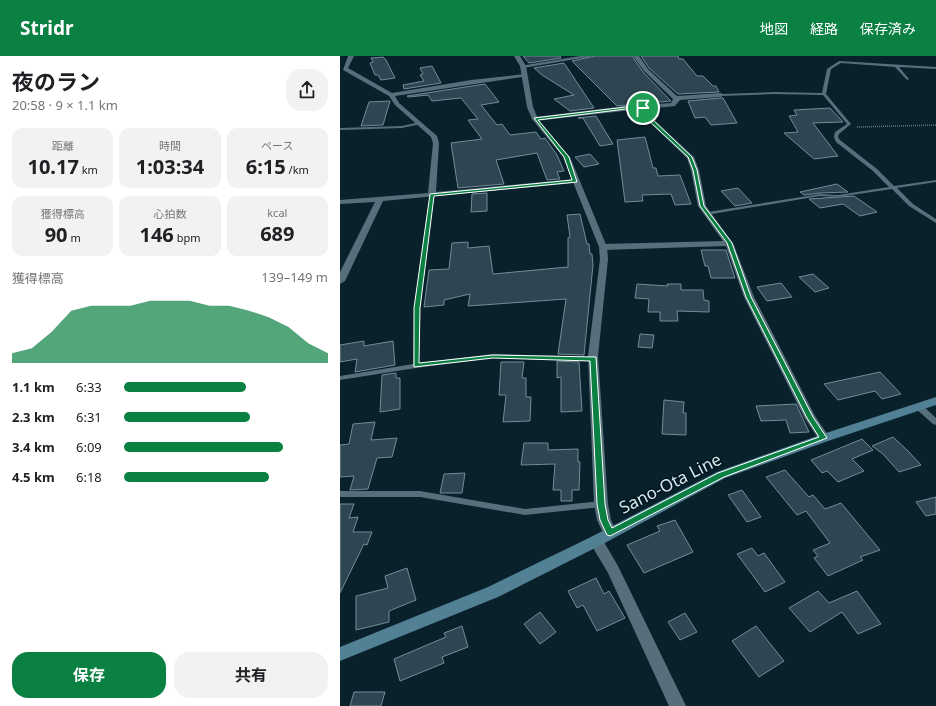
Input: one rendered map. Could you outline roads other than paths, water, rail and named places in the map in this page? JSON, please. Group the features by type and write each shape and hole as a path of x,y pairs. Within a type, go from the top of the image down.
{"main road":[{"name":"Sano-Ota Line","path":"340,654 493,592 596,541 721,475 824,438 936,401"}],"street":[{"path":"351,56 344,69 391,95 397,104 434,136 436,143 432,195"},
{"path":"517,56 523,66 530,107 535,119 566,157 575,182 603,246 604,259 593,359 601,504 604,520 610,533"},
{"path":"523,66 591,56"},
{"path":"636,56 646,70 676,98 720,95"},
{"path":"348,77 355,76"},
{"path":"391,95 471,82 525,76"},
{"path":"535,119 626,108 673,105 677,100 676,98"},
{"path":"643,108 648,118 690,157 695,170 700,200 729,243 749,297 810,418 824,438"},
{"path":"340,202 575,182"},
{"path":"340,281 380,199"},
{"path":"603,246 729,243"},
{"path":"596,541 613,570 678,706"}],"lane":[{"path":"824,94 829,69 840,62 936,68"},
{"path":"896,66 908,80"},
{"path":"720,95 767,93 824,94 848,122 848,126 837,133 836,136 838,142 875,170 911,205 936,221"},
{"path":"340,129 402,127 420,123"},
{"path":"708,214 820,196 838,196 892,186 936,181"},
{"path":"416,366 417,308 432,195"},
{"path":"340,378 493,356 593,359"},
{"path":"918,406 936,422"},
{"path":"340,494 420,494 525,512 601,504"}]}
